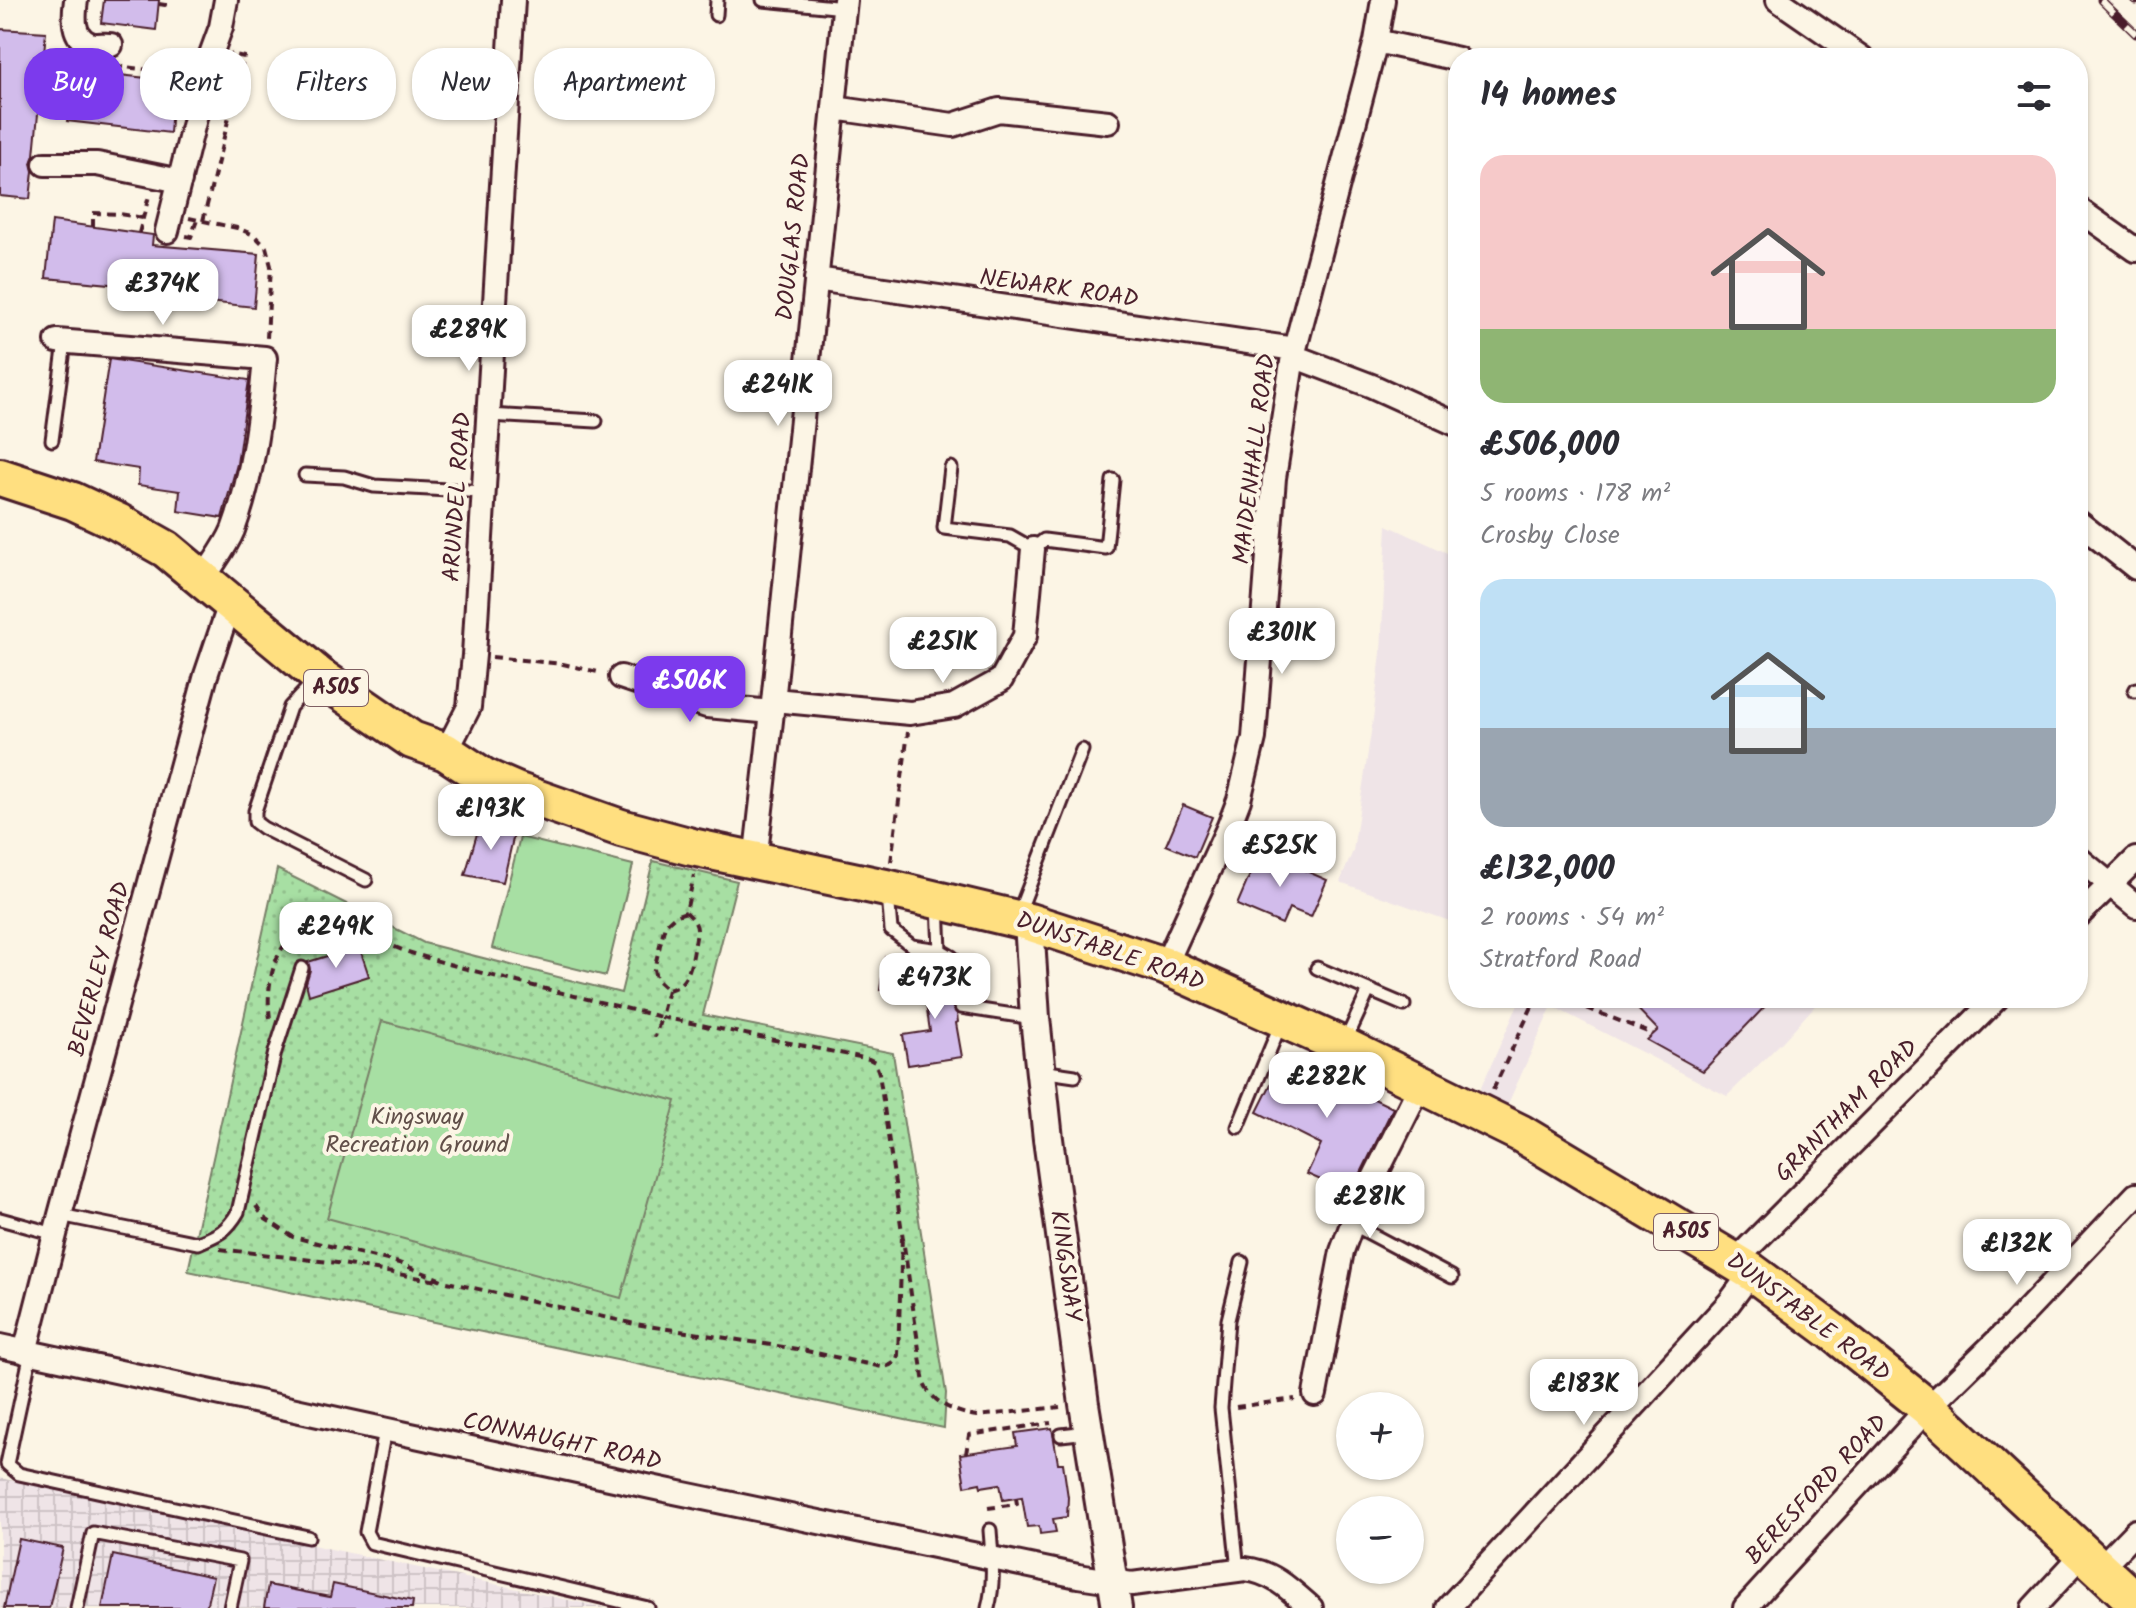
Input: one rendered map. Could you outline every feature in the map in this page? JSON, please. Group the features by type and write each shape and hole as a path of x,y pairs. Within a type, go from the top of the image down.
{"main road":[{"name":"DUNSTABLE ROAD","path":"0,477 73,501 166,549 319,676 412,740 446,752 484,777 516,791 621,828 755,862 1023,920 1165,966 1343,1046 1520,1133 1744,1267 1833,1332 1928,1408 2136,1602"}],"street":[{"path":"76,0 74,21 78,35 96,48"},
{"path":"213,48 226,0"},
{"name":"ARUNDEL ROAD","path":"446,752 469,707 474,655 513,0"},
{"name":"MAIDENHALL ROAD","path":"1165,966 1229,826 1239,800 1254,738 1274,478 1294,352 1376,41 1383,0"},
{"path":"1778,0 1848,48"},
{"name":"DOUGLAS ROAD","path":"755,862 845,4"},
{"path":"1376,41 1448,57"},
{"path":"834,108 953,125 999,110 1108,122"},
{"path":"169,222 194,120"},
{"path":"45,164 97,164 180,181"},
{"path":"2088,216 2136,250"},
{"name":"NEWARK ROAD","path":"816,279 1294,352 1448,420"},
{"path":"61,342 265,358"},
{"name":"BEVERLEY ROAD","path":"28,1352 58,1224 206,675 217,590 246,488 261,403 265,358"},
{"path":"2088,530 2136,568"},
{"path":"621,677 707,706 910,713 954,706 1001,680 1025,636 1033,549"},
{"path":"2088,906 2136,859"},
{"path":"2088,867 2136,906"},
{"name":"KINGSWAY","path":"1023,920 1048,1139 1084,1404 1075,1434 1116,1595"},
{"name":"GRANTHAM ROAD","path":"1448,1608 1729,1303 1744,1267 1988,1008"},
{"path":"1315,1394 1342,1251 1352,1224 1421,1084"},
{"name":"BERESFORD ROAD","path":"1745,1608 1928,1408 2013,1325 2136,1195"},
{"name":"CONNAUGHT ROAD","path":"0,1346 992,1559 1116,1595 1132,1584 1238,1570"},
{"path":"2033,1608 2091,1561 2136,1531"},
{"path":"1238,1570 1260,1571 1286,1585 1311,1608"}],"lane":[{"path":"716,15 717,0"},
{"path":"763,0 845,4"},
{"path":"52,440 61,342"},
{"path":"489,415 596,421"},
{"path":"951,468 944,528 1010,536 1033,549 1044,540 1106,548 1113,480"},
{"path":"305,475 344,477 374,486 485,492"},
{"path":"319,676 290,707 259,799 255,822 366,880"},
{"path":"1023,920 1082,750"},
{"path":"472,820 484,777"},
{"path":"1229,826 1313,860"},
{"path":"887,889 891,930 912,946 940,950 952,957 961,1007 1035,1018"},
{"path":"938,901 940,950"},
{"path":"0,1219 198,1243 219,1234 230,1225 238,1212 275,1052 302,968"},
{"path":"1317,968 1404,1005"},
{"path":"1343,1046 1369,990"},
{"path":"1238,1127 1282,1019"},
{"path":"1040,1071 1075,1076"},
{"path":"1352,1224 1452,1277"},
{"path":"1238,1570 1221,1408 1228,1320 1242,1262"},
{"path":"28,1352 7,1464 19,1474 308,1537"},
{"path":"385,1430 366,1532 372,1543 648,1608"},
{"path":"988,1608 993,1590 990,1530"},
{"path":"77,1608 93,1533 240,1561 230,1608"}],"path":[{"path":"159,4 165,5 165,0"},
{"path":"203,222 228,120"},
{"path":"139,233 152,185"},
{"path":"93,227 93,213 143,218"},
{"path":"169,222 203,222 237,228 254,235 266,247 271,266 265,358"},
{"path":"474,655 563,664 621,677"},
{"path":"887,889 910,713"},
{"path":"686,912 696,864"},
{"path":"668,990 678,988 686,979 697,933 698,927 686,912"},
{"path":"668,990 656,979 654,969 665,925 686,912"},
{"path":"275,1052 268,1004 275,963 300,931 333,926 410,953 661,1017 869,1059 875,1062 879,1073 924,1384 942,1404 977,1416 1084,1404"},
{"path":"655,1037 668,990"},
{"path":"1489,1098 1531,1008"},
{"path":"1587,1008 1653,1034"},
{"path":"244,1187 264,1218 293,1237 399,1263 447,1282"},
{"path":"198,1243 230,1252 337,1263 447,1282 635,1324 797,1349 887,1367 897,1360 898,1355 902,1236"},
{"path":"1228,1407 1283,1402 1315,1394"},
{"path":"966,1454 969,1435 1057,1423"},
{"path":"988,1508 1017,1504 1016,1498"}],"shaded area":[{"path":"1387,525 1448,553 1448,920 1340,882 1353,851 1381,653"},
{"path":"1517,1008 1551,1008 1507,1106 1479,1092"},
{"path":"1556,1008 1813,1008 1727,1096"},
{"path":"0,1478 256,1533 606,1608 0,1608"}],"green space":[{"path":"520,837 633,865 606,976 492,948"},
{"name":"Kingsway Recreation Ground","path":"653,861 737,881 703,1015 893,1053 946,1393 944,1428 188,1271 277,869 424,943 621,993"},
{"path":"382,1021 676,1101 621,1298 327,1218"}],"building":[{"path":"104,0 159,0 156,30 101,23"},
{"path":"0,29 46,32 44,48 24,48 24,120 37,120 30,199 0,196"},
{"path":"124,76 140,77 140,120 171,120 170,133 67,121 124,120"},
{"path":"52,221 153,235 152,245 259,254 254,307 152,296 153,288 46,278"},
{"path":"109,359 249,380 237,464 222,518 178,511 180,491 138,485 139,469 93,462"},
{"path":"1183,805 1212,817 1195,857 1166,845"},
{"path":"481,820 515,830 503,882 465,875"},
{"path":"1260,851 1327,880 1311,917 1289,908 1282,924 1237,905"},
{"path":"359,946 369,976 309,995 306,983 310,970 308,962"},
{"path":"885,957 901,960 898,991 880,990"},
{"path":"942,961 957,1014 962,1057 908,1065 903,1035 930,1031 920,964"},
{"path":"1637,1008 1763,1008 1703,1071 1647,1040 1658,1030"},
{"path":"1285,1056 1393,1108 1350,1193 1307,1174 1321,1144 1257,1112"},
{"path":"1052,1428 1058,1463 1063,1463 1068,1497 1067,1517 1053,1519 1056,1532 1040,1534 1039,1526 1027,1527 1022,1497 1003,1500 1000,1484 965,1486 960,1454 1017,1446 1015,1433"},
{"path":"19,1539 63,1548 49,1608 4,1608"},
{"path":"113,1555 213,1577 206,1608 102,1608"},
{"path":"333,1584 413,1601 412,1608 264,1608 268,1585 330,1597"}],"railway":[{"path":"2101,0 2136,34"}]}
